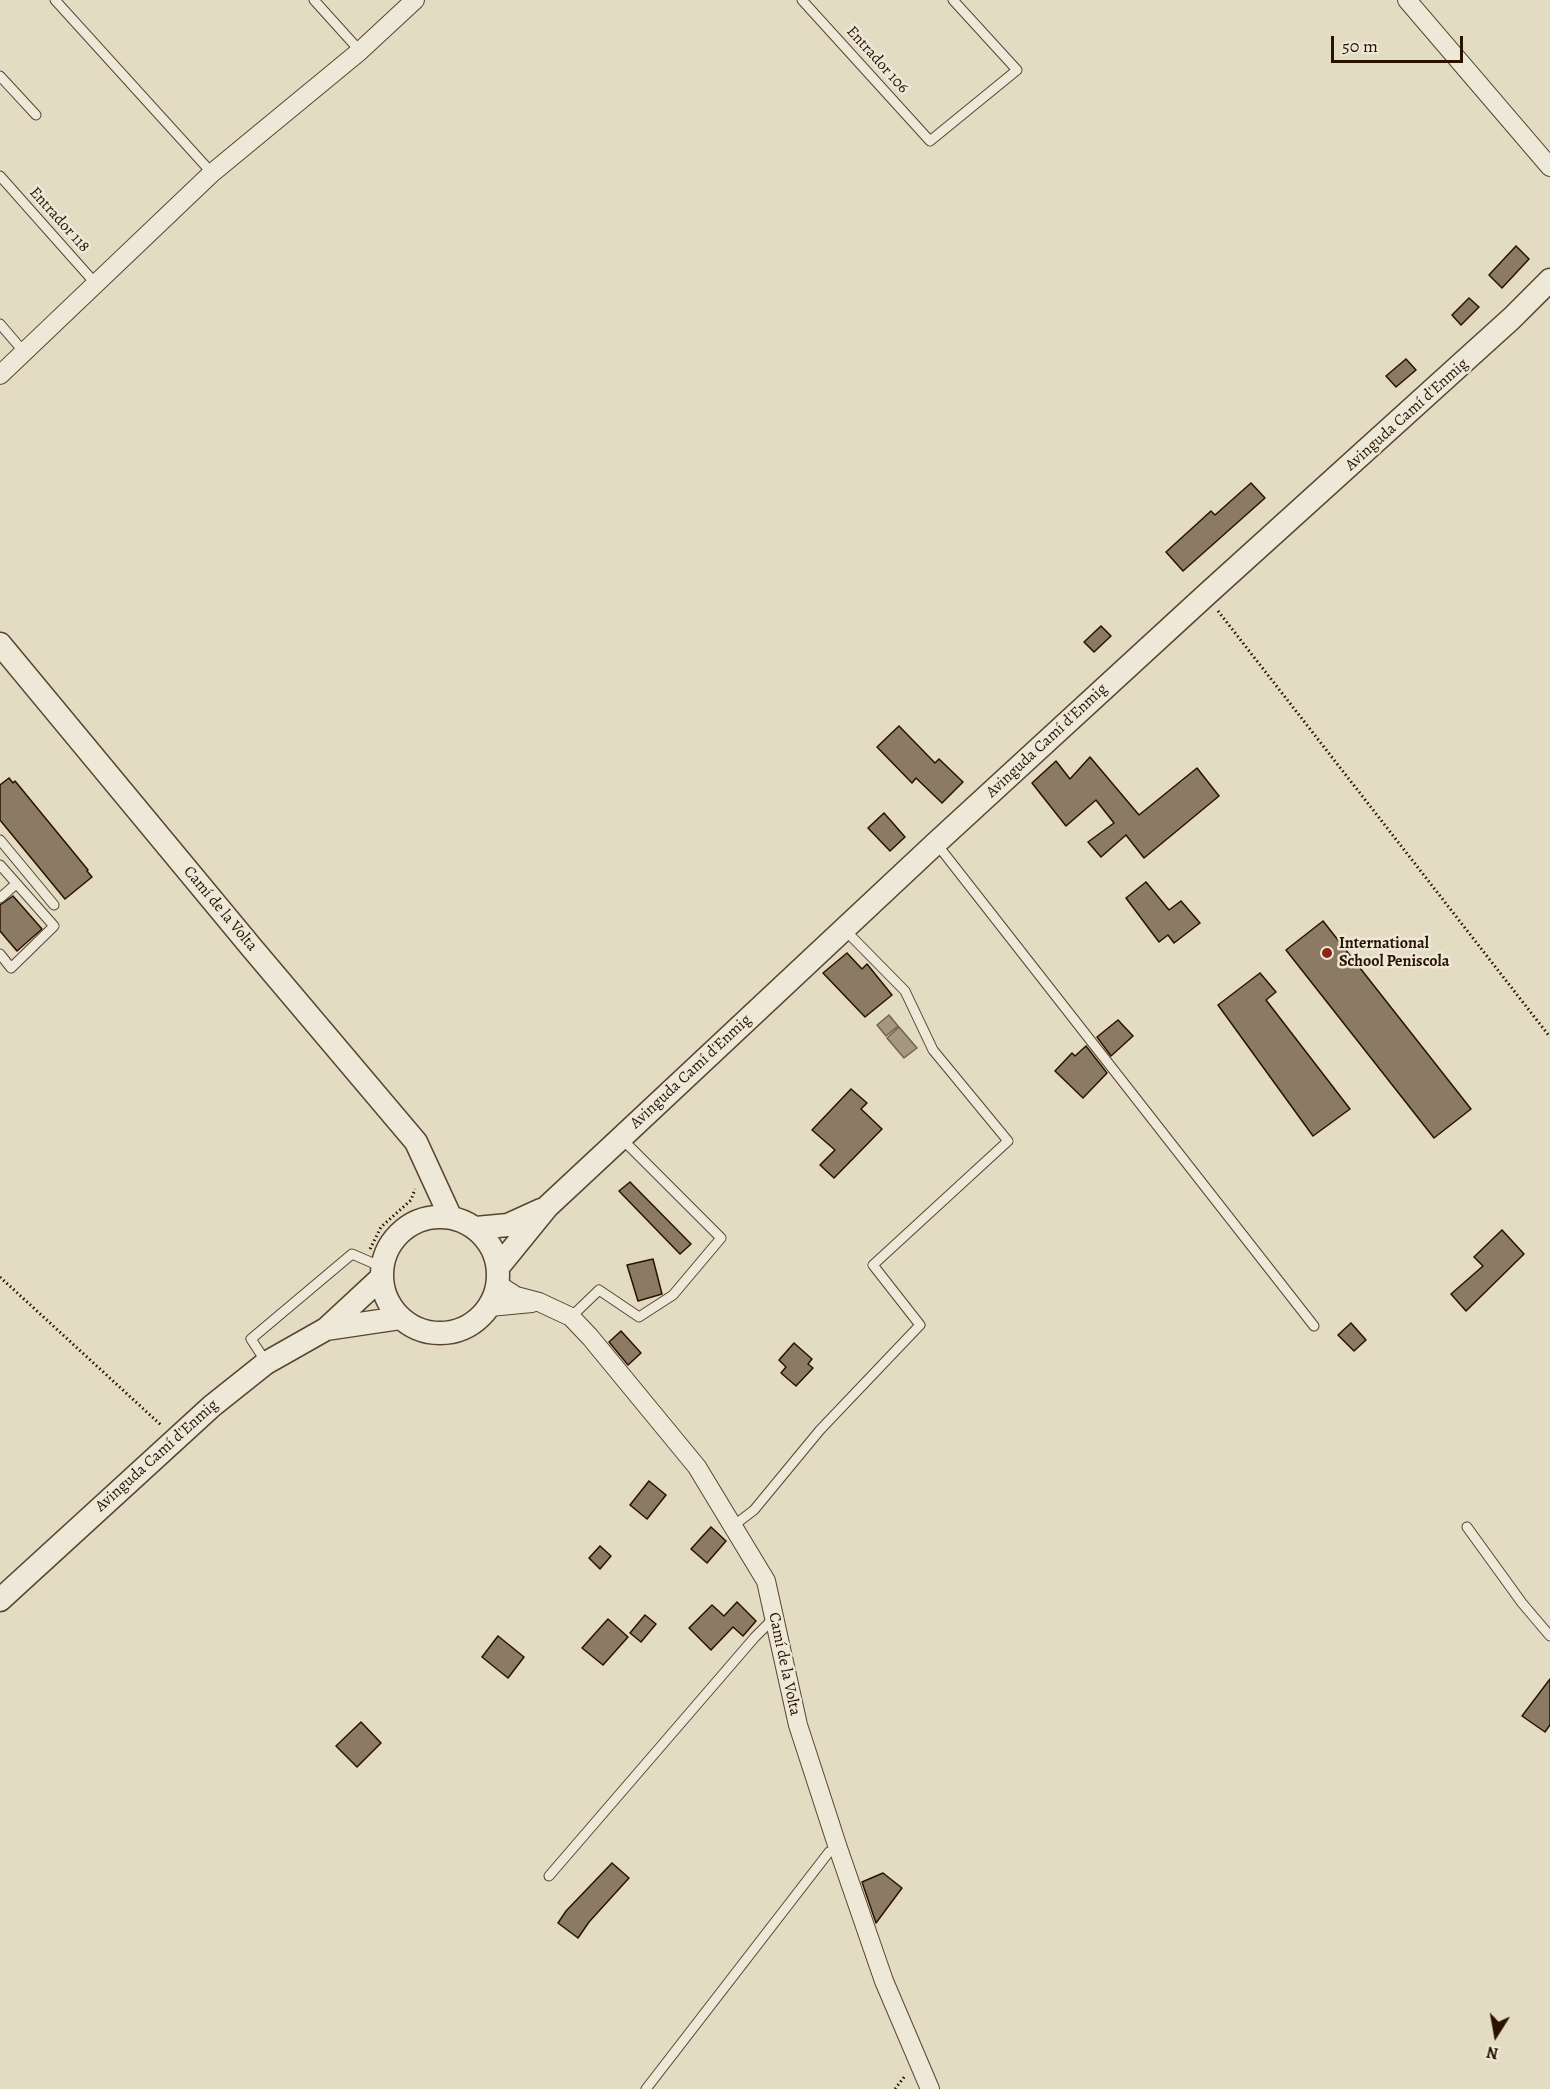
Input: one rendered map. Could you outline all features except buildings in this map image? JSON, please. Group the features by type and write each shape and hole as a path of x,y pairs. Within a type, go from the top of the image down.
{"street":[{"path":"1407,0 1550,167"},
{"path":"0,375 212,173 360,51 412,1"},
{"name":"Avinguda Camí d'Enmig","path":"499,1275 548,1207 936,843 1206,595 1452,374 1550,280"},
{"name":"Camí de la Volta","path":"0,644 416,1142 451,1218"},
{"path":"418,1221 433,1177"},
{"name":"Avinguda Camí d'Enmig","path":"476,1228 508,1225 548,1207"},
{"path":"451,1218 476,1228 491,1245 499,1275 490,1307 464,1329 431,1333 400,1318 387,1300 376,1268 394,1239 418,1221 451,1218"},
{"name":"Avinguda Camí d'Enmig","path":"326,1329 376,1268"},
{"name":"Camí de la Volta","path":"499,1275 516,1296 539,1302 571,1317 697,1467 766,1581 798,1725 884,1981 930,2089"},
{"path":"490,1307 539,1302"},
{"name":"Avinguda Camí d'Enmig","path":"0,1600 169,1428 212,1406 266,1363 326,1329 400,1318"}],"lane":[{"path":"55,0 212,173"},
{"path":"314,0 360,51"},
{"name":"Entrador 106","path":"802,0 930,141 1017,70 953,0"},
{"path":"0,76 36,115"},
{"name":"Entrador 118","path":"0,176 96,283"},
{"path":"0,324 24,351"},
{"path":"0,840 54,905"},
{"path":"936,843 1314,1326"},
{"path":"0,865 54,926 11,968 0,954"},
{"path":"0,898 16,884"},
{"path":"733,1526 754,1510 820,1430 920,1325 873,1265 1008,1141 933,1050 905,990 844,929"},
{"path":"571,1317 599,1290 639,1317 673,1295 721,1238 621,1138"},
{"path":"266,1363 250,1339 352,1254 376,1268"},
{"path":"1467,1527 1522,1604 1550,1636"},
{"path":"549,1876 755,1636 774,1618"},
{"path":"646,2089 829,1852 838,1848"}],"path":[{"path":"1206,595 1550,1037"},
{"path":"376,1268 381,1227 411,1200 419,1178 433,1177"},
{"path":"0,1277 169,1428"}],"shaded area":[{"path":"889,1015 898,1026 886,1036 877,1025"},
{"path":"899,1027 917,1048 904,1058 887,1038"}],"place":[{"name":"International School Peniscola","path":"1327,953"}]}
